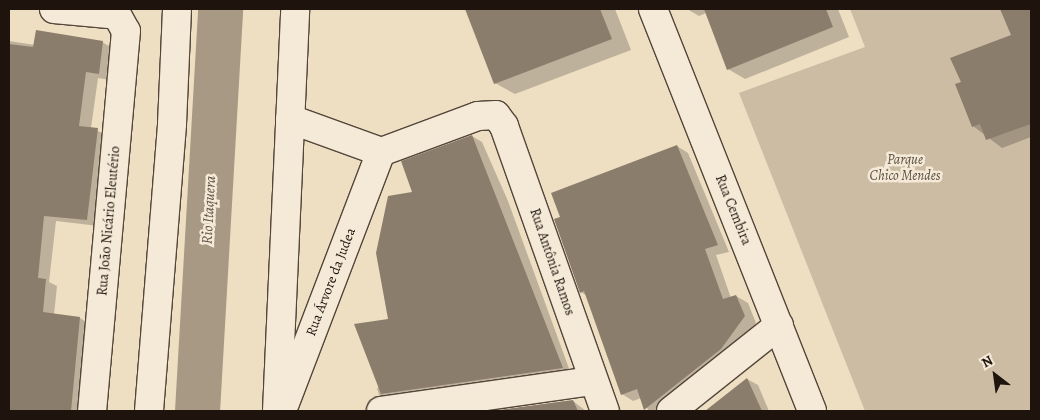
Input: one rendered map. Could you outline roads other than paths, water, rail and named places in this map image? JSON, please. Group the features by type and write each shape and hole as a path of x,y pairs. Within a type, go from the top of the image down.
{"street":[{"name":"Rua João Nicário Eleutério","path":"54,9 117,15 126,31 92,411"},
{"path":"149,411 172,124 177,9"},
{"path":"277,411 295,9"},
{"name":"Rua Cembira","path":"654,9 812,411"},
{"name":"Rua Antônia Ramos","path":"381,152 478,116 496,115 504,126 605,411"},
{"path":"290,119 381,152"},
{"name":"Rua Árvore da Judea","path":"282,411 381,152"},
{"path":"672,411 779,325"},
{"path":"381,411 593,381"}],"waterway":[{"name":"Rio Itaquera","path":"197,411 220,9"}],"park label":[{"name":"Parque Chico Mendes","path":"905,168"}]}
